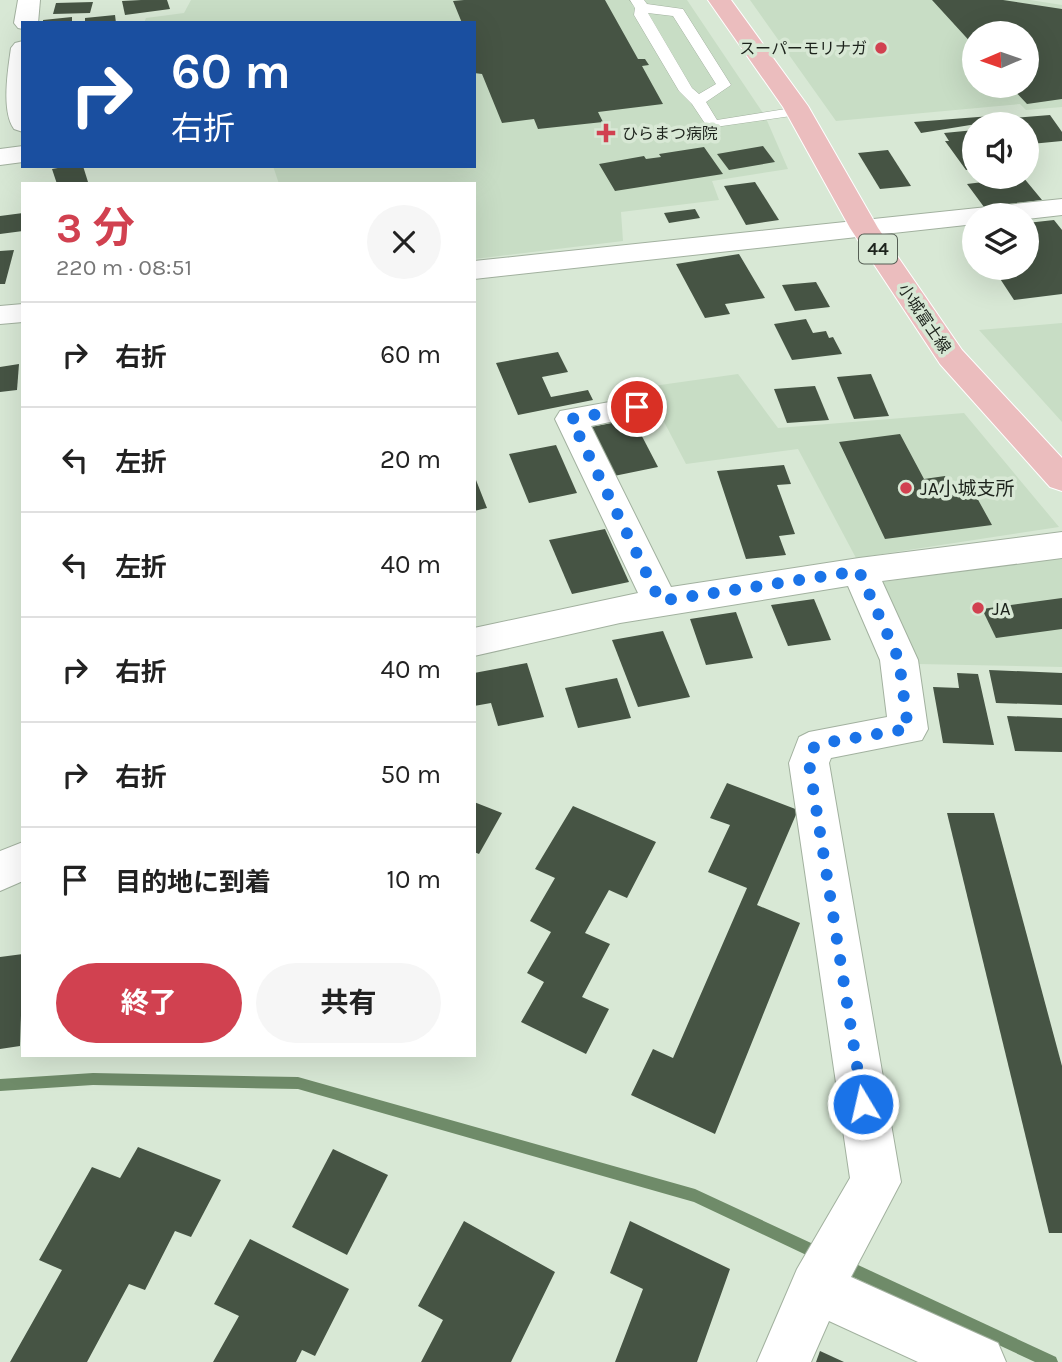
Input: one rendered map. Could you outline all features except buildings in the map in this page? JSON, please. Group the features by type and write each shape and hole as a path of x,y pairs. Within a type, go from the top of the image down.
{"main road":[{"name":"小城富士線","path":"719,0 797,111 864,228 951,357 1062,479"}],"street":[{"path":"26,21 29,0"},
{"path":"21,66 21,104"},
{"path":"0,157 21,154"},
{"path":"1039,209 1062,207"},
{"path":"476,270 962,217"},
{"path":"0,315 21,313"},
{"path":"637,407 571,419 660,601"},
{"path":"476,641 561,620 660,601 859,571 1062,545"},
{"path":"784,1362 828,1267 876,1182 809,763 813,748 823,743 908,729 899,660 859,571"},
{"path":"0,872 21,861"},
{"path":"828,1267 979,1362"}],"lane":[{"path":"640,4 678,0"},
{"path":"640,4 641,15 687,91 698,101 713,125 797,111"},
{"path":"640,4 678,12 724,85 698,101"}],"shaded area":[{"name":"ひらまつ病院","path":"191,0 687,0 765,116 788,169 712,181 719,200 621,212 623,241 476,259 476,182 278,182 274,168 476,168 476,21 145,21 146,18 184,13"},
{"name":"スーパーモリナガ","path":"750,0 1030,0 1062,5 1062,107 1026,110 1020,104 836,121"},
{"path":"1062,323 1062,422 979,330"},
{"path":"738,374 778,428 964,413 1059,527 856,558 798,449 686,464 646,387"},
{"name":"JA","path":"1062,558 1062,667 918,664 882,582"}],"waterway":[{"path":"0,1085 93,1079 298,1083 695,1196 819,1254"},
{"path":"843,1265 1051,1362"}],"place":[{"name":"スーパーモリナガ","path":"881,48"},
{"name":"ひらまつ病院","path":"606,133"},
{"name":"JA小城支所","path":"906,488"},
{"name":"JA","path":"978,608"}],"route":[{"path":"637,407 571,419 660,601 859,571 899,660 908,729 823,743 813,748 809,763 863,1104"}]}
